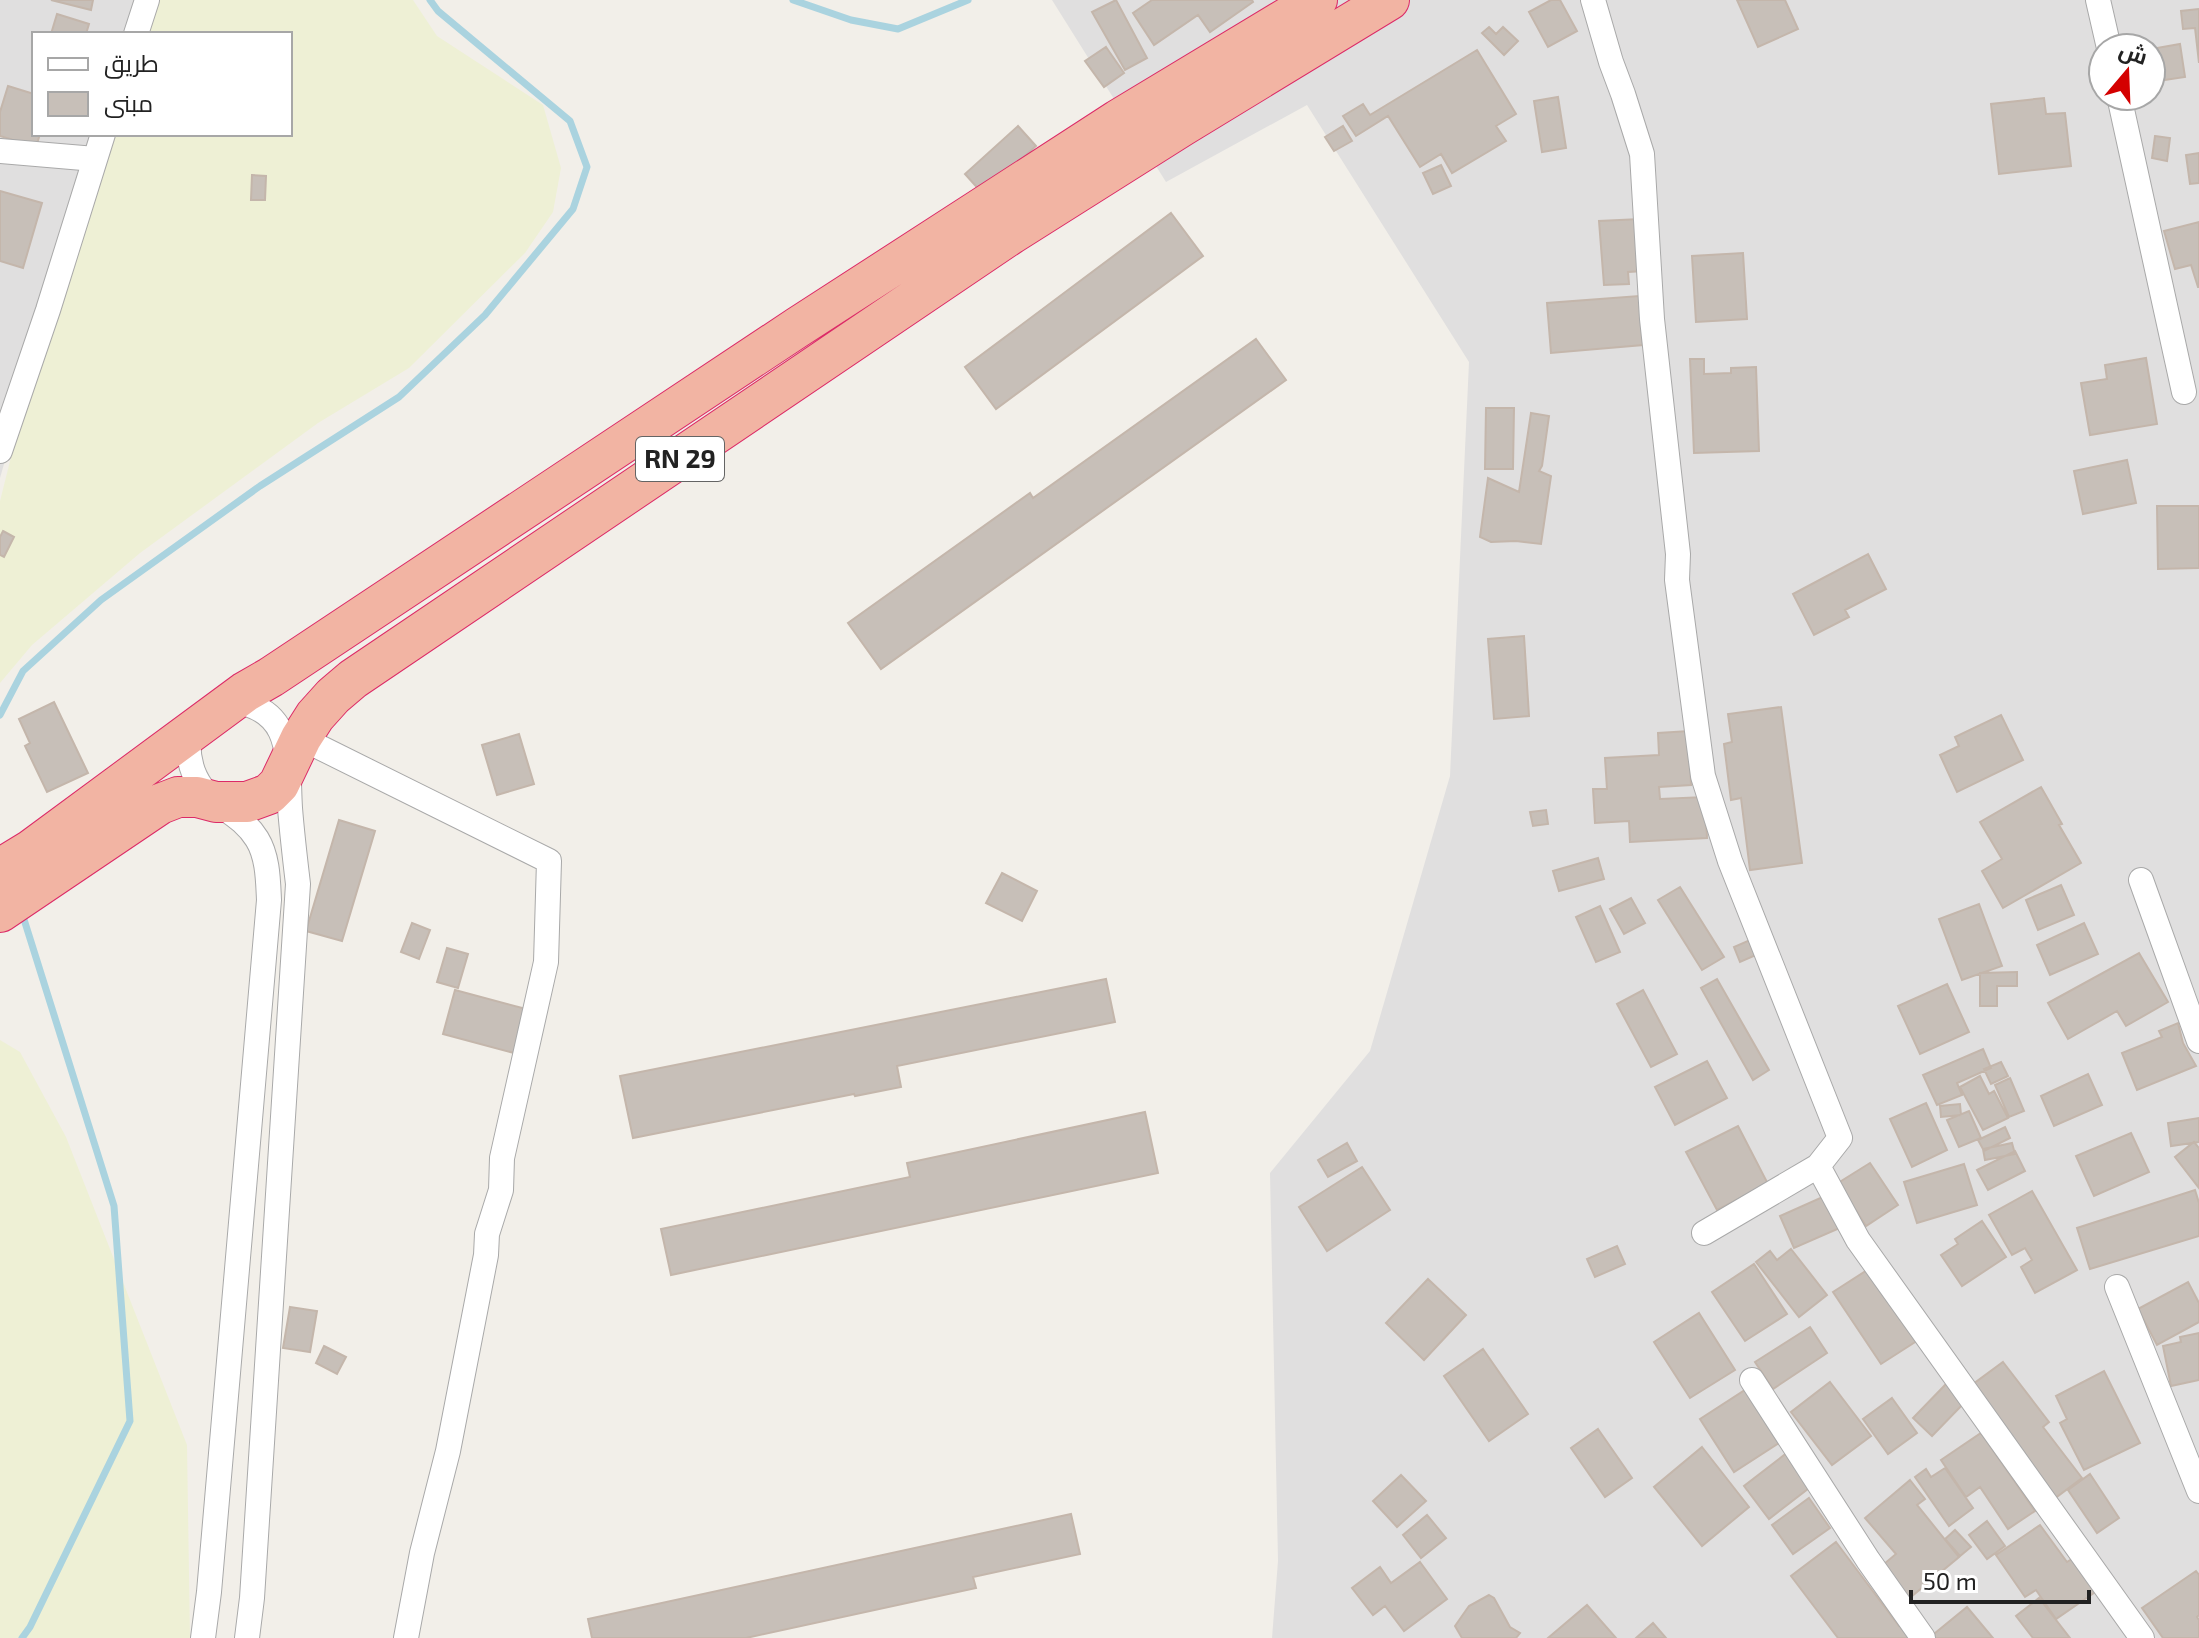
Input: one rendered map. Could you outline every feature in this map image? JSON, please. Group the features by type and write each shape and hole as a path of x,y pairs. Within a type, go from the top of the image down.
{"highway":[{"name":"RN 29","path":"15,859 232,701 784,336 1118,120 1317,0"},
{"name":"RN 29","path":"0,912 160,804 178,797 247,802 269,794 279,784 294,750 315,716 333,696 375,663 1011,234 1389,0"}],"street":[{"path":"137,32 147,0"},
{"path":"1593,0 1642,154 1652,319 1678,554 1677,580 1703,776 1730,861 1840,1138 1818,1166 1704,1233"},
{"path":"2098,0 2105,32"},
{"path":"2123,112 2184,392"},
{"path":"0,451 102,136"},
{"path":"0,151 95,159"},
{"path":"232,701 257,707 277,725 288,749 549,861 546,962 502,1158 501,1190 487,1234 486,1255 451,1436 422,1553 406,1638"},
{"path":"189,733 190,764 196,779 216,802 240,819 259,842 267,871 269,900 211,1577 203,1638"},
{"path":"247,1638 298,884 290,811 294,750"},
{"path":"2141,880 2199,1041"},
{"path":"1818,1166 1858,1240 2142,1638"},
{"path":"2117,1287 2199,1491"},
{"path":"1752,1380 1868,1560 1923,1638"}],"shaded area":[{"path":"0,0 146,0 136,32 32,32 32,136 102,136 0,478"},
{"path":"1052,0 2199,0 2199,1638 1272,1638 1278,1561 1270,1173 1370,1051 1450,776 1469,362 1307,105 1166,182"}],"green space":[{"path":"152,0 413,0 437,36 543,105 561,168 553,212 525,253 409,368 318,423 140,553 32,645 0,683 0,501 48,310 106,136 292,136 292,32 142,32"},
{"path":"0,1040 20,1052 66,1137 187,1445 190,1638 0,1638"}],"building":[{"path":"51,0 93,0 91,10"},
{"path":"1116,0 1147,58 1125,70 1092,12"},
{"path":"1152,0 1253,2 1210,32 1198,15 1154,45 1133,13"},
{"path":"1551,0 1560,0 1577,31 1548,47 1529,12"},
{"path":"1737,0 1785,0 1798,29 1758,47"},
{"path":"2199,9 2199,63 2195,28 2183,29 2181,11"},
{"path":"57,14 89,24 87,32 52,32"},
{"path":"1489,27 1496,34 1503,27 1518,41 1504,55 1482,33"},
{"path":"2180,44 2185,77 2167,80 2167,46"},
{"path":"1106,47 1124,73 1104,87 1085,61"},
{"path":"1477,50 1516,114 1496,126 1506,141 1452,173 1441,154 1420,167 1388,116 1356,136 1343,116 1363,104 1370,115"},
{"path":"8,86 32,93 32,136 39,136 36,147 0,136 0,112"},
{"path":"1558,97 1566,148 1542,152 1534,101"},
{"path":"2044,98 2046,114 2065,113 2071,166 1999,174 1991,104"},
{"path":"1018,126 1036,146 983,194 965,174"},
{"path":"1343,126 1352,141 1334,151 1325,137"},
{"path":"2155,136 2170,138 2167,161 2152,158"},
{"path":"2199,153 2199,183 2190,184 2186,155"},
{"path":"1441,165 1451,186 1433,194 1423,173"},
{"path":"252,175 266,176 265,200 251,200"},
{"path":"0,191 42,203 23,268 0,261"},
{"path":"1171,213 1203,256 996,409 965,367"},
{"path":"1640,219 1643,271 1628,272 1629,284 1604,285 1599,221"},
{"path":"2199,222 2198,287 2191,265 2175,269 2164,231"},
{"path":"1743,253 1747,319 1696,322 1692,256"},
{"path":"1639,296 1643,345 1551,353 1547,303"},
{"path":"1256,339 1286,380 881,669 848,623 1030,493 1033,498"},
{"path":"2146,358 2157,424 2090,435 2081,383 2107,379 2105,365"},
{"path":"1690,359 1704,359 1704,374 1731,373 1731,368 1756,367 1759,451 1694,453"},
{"path":"1486,408 1514,408 1513,469 1485,469"},
{"path":"1531,413 1549,416 1539,471 1551,476 1541,544 1491,542 1480,537 1488,478 1519,492"},
{"path":"2127,460 2136,503 2083,514 2074,471"},
{"path":"2157,506 2199,506 2199,568 2158,569"},
{"path":"3,531 14,537 4,557 0,555"},
{"path":"1868,554 1886,589 1845,610 1849,617 1814,635 1793,594"},
{"path":"1524,636 1529,716 1494,719 1488,639"},
{"path":"54,702 88,773 47,792 25,746 30,743 19,719"},
{"path":"1781,707 1802,863 1750,870 1741,798 1731,800 1724,744 1732,742 1728,714"},
{"path":"2001,715 2023,760 1957,792 1940,755 1959,746 1955,737"},
{"path":"1689,731 1691,785 1659,787 1660,799 1705,797 1707,838 1630,842 1629,821 1595,823 1593,789 1607,789 1605,758 1659,755 1658,733"},
{"path":"519,734 534,784 497,795 482,745"},
{"path":"2041,787 2081,863 2003,908 1982,871 2002,859 1980,822"},
{"path":"1546,810 1548,824 1533,826 1530,812"},
{"path":"339,820 375,831 342,941 306,931"},
{"path":"1598,858 1604,879 1559,891 1553,871"},
{"path":"1002,873 1037,891 1022,921 986,903"},
{"path":"2061,885 2074,915 2038,930 2026,900"},
{"path":"1680,887 1724,957 1702,970 1658,900"},
{"path":"1631,898 1645,923 1624,934 1610,909"},
{"path":"1979,904 2002,966 1962,980 1939,919"},
{"path":"1600,906 1620,952 1596,962 1576,917"},
{"path":"412,923 430,930 419,959 401,952"},
{"path":"2084,923 2098,954 2050,975 2037,945"},
{"path":"1750,940 1756,955 1740,962 1734,947"},
{"path":"447,948 468,954 458,988 437,982"},
{"path":"2139,953 2168,1002 2126,1026 2117,1011 2068,1039 2048,1003"},
{"path":"2017,972 2017,986 1997,986 1997,1006 1980,1006 1980,973"},
{"path":"1106,979 1115,1022 897,1066 901,1087 633,1138 620,1076"},
{"path":"1717,979 1769,1070 1753,1080 1701,988"},
{"path":"1947,984 1969,1032 1920,1054 1898,1006"},
{"path":"455,990 526,1009 514,1053 443,1034"},
{"path":"1643,990 1677,1054 1651,1067 1617,1004"},
{"path":"2178,1023 2183,1043 2196,1066 2137,1090 2122,1053 2162,1037 2159,1031"},
{"path":"1983,1049 1991,1068 1957,1083 1962,1095 1937,1105 1923,1075"},
{"path":"1707,1061 1727,1098 1675,1125 1655,1087"},
{"path":"2001,1062 2008,1076 1991,1084 1984,1069"},
{"path":"2088,1074 2102,1105 2054,1126 2041,1096"},
{"path":"1980,1076 1989,1094 1994,1091 2008,1118 1983,1130 1960,1087"},
{"path":"2010,1078 2024,1111 2009,1117 1995,1085"},
{"path":"1926,1103 1947,1150 1912,1167 1890,1119"},
{"path":"1960,1104 1961,1115 1941,1117 1940,1106"},
{"path":"1969,1111 1981,1138 1959,1147 1947,1120"},
{"path":"1145,1112 1158,1173 671,1275 661,1229 910,1177 907,1163"},
{"path":"2199,1118 2199,1142 2171,1146 2168,1123"},
{"path":"1738,1126 1768,1184 1717,1210 1686,1152"},
{"path":"2005,1127 2010,1138 1984,1151 1978,1140"},
{"path":"2131,1133 2149,1172 2094,1196 2076,1156"},
{"path":"2194,1142 2199,1148 2199,1188 2175,1157"},
{"path":"1347,1143 1357,1161 1328,1177 1318,1160"},
{"path":"2012,1143 2015,1154 1985,1160 1983,1149"},
{"path":"2015,1151 2025,1171 1988,1190 1977,1170"},
{"path":"1870,1163 1898,1205 1866,1226 1838,1183"},
{"path":"1964,1164 1977,1205 1917,1223 1904,1182"},
{"path":"1362,1167 1390,1210 1327,1251 1299,1207"},
{"path":"2195,1190 2199,1203 2199,1236 2090,1269 2077,1228"},
{"path":"2032,1191 2077,1270 2035,1293 2021,1267 2032,1260 2025,1248 2012,1255 1989,1215"},
{"path":"1827,1195 1842,1227 1794,1248 1780,1216"},
{"path":"1982,1221 2006,1257 1962,1286 1941,1255 1958,1244 1955,1239"},
{"path":"1617,1246 1625,1264 1595,1277 1587,1259"},
{"path":"1791,1249 1827,1295 1799,1317 1756,1262 1770,1251 1777,1260"},
{"path":"1754,1264 1787,1314 1745,1341 1712,1292"},
{"path":"1875,1265 1923,1337 1881,1364 1833,1292"},
{"path":"1428,1279 1466,1315 1424,1360 1386,1323"},
{"path":"2188,1282 2199,1303 2199,1322 2157,1345 2138,1309"},
{"path":"290,1307 317,1311 310,1352 283,1348"},
{"path":"1699,1313 1735,1370 1690,1398 1654,1342"},
{"path":"1810,1327 1827,1353 1773,1389 1755,1362"},
{"path":"2199,1333 2199,1380 2171,1386 2163,1346 2181,1342 2180,1337"},
{"path":"324,1346 346,1357 337,1374 316,1363"},
{"path":"1483,1349 1528,1414 1489,1441 1444,1376"},
{"path":"2003,1362 2049,1422 2043,1427 2082,1478 2054,1499 1969,1387"},
{"path":"2104,1371 2140,1443 2084,1470 2060,1423 2067,1419 2056,1396"},
{"path":"1830,1382 1871,1436 1832,1465 1791,1412"},
{"path":"1947,1383 1966,1401 1932,1436 1913,1418"},
{"path":"1745,1390 1779,1443 1734,1472 1700,1419"},
{"path":"1892,1398 1917,1433 1888,1454 1863,1419"},
{"path":"1598,1429 1632,1478 1605,1497 1571,1448"},
{"path":"1981,1433 2035,1511 2008,1529 1980,1487 1966,1497 1941,1460"},
{"path":"1702,1447 1749,1507 1702,1546 1654,1487"},
{"path":"1788,1452 1813,1485 1769,1519 1744,1486"},
{"path":"1945,1468 1973,1508 1949,1526 1915,1477 1926,1469 1931,1477"},
{"path":"2090,1474 2119,1518 2097,1533 2068,1490"},
{"path":"1401,1475 1426,1501 1397,1527 1373,1501"},
{"path":"1910,1480 1925,1499 1917,1505 1959,1557 1906,1601 1878,1569 1896,1554 1865,1518"},
{"path":"1809,1498 1830,1528 1793,1554 1772,1525"},
{"path":"1071,1514 1080,1554 973,1577 976,1588 746,1638 592,1638 588,1619"},
{"path":"1427,1515 1446,1538 1421,1558 1403,1535"},
{"path":"1987,1521 2005,1546 1987,1559 1969,1535"},
{"path":"2040,1525 2067,1562 2078,1555 2101,1588 2056,1619 2036,1590 2025,1597 1996,1555"},
{"path":"1955,1530 1971,1547 1960,1556 1945,1539"},
{"path":"1836,1542 1910,1638 1838,1638 1791,1576"},
{"path":"1420,1562 1447,1599 1404,1631 1385,1606 1373,1615 1352,1588 1380,1567 1391,1583"},
{"path":"2196,1571 2199,1575 2199,1638 2163,1638 2142,1608"},
{"path":"1489,1595 1494,1598 1510,1627 1520,1633 1516,1638 1462,1638 1455,1626 1469,1606"},
{"path":"2039,1598 2070,1638 2033,1638 2016,1616"},
{"path":"1587,1605 1616,1638 1548,1638"},
{"path":"1967,1607 1993,1638 1929,1638"},
{"path":"1653,1623 1666,1638 1636,1638"}],"waterway":[{"path":"0,715 23,671 101,600 260,486 399,397 485,315 573,209 587,167 570,121 438,11 430,0"},
{"path":"793,0 851,20 898,29 968,0"},
{"path":"22,913 114,1206 130,1421 22,1638"}]}
